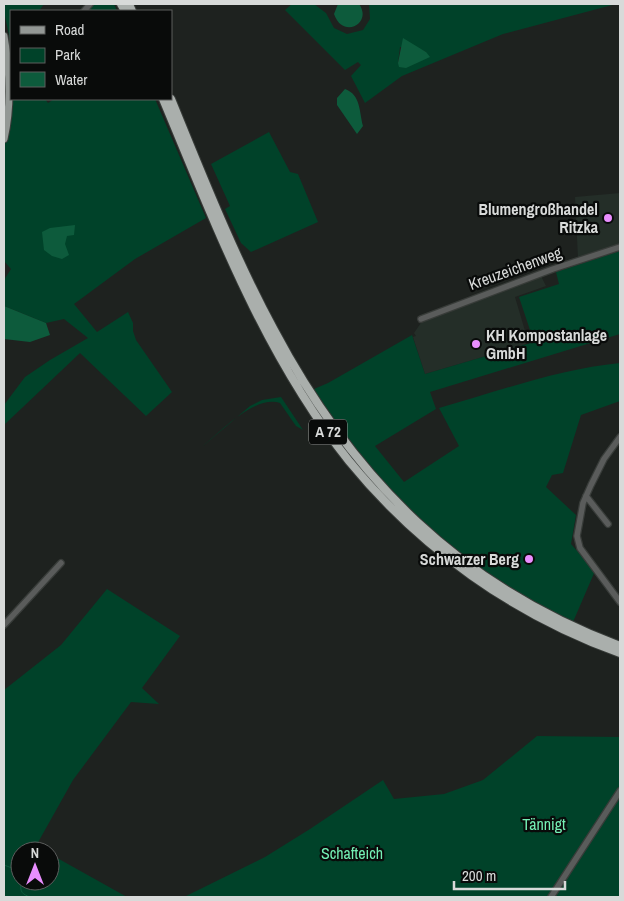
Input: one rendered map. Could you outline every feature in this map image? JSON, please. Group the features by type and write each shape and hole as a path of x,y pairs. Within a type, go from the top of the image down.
{"highway":[{"name":"A 72","path":"163,100 227,250 262,324 299,388 349,461 414,530 472,576 512,602 555,626 620,653"},
{"name":"A 72","path":"171,100 227,232 274,330 314,399 355,456 402,509 469,565 536,608 620,646"}],"main road":[{"path":"4,36 10,76"},
{"path":"4,139 10,100"}],"street":[{"name":"Kreuzeichenweg","path":"421,319 560,266 620,247"},
{"path":"620,436 604,458 586,496 577,532 578,545 620,602"},
{"path":"586,496 608,524"},
{"path":"4,625 61,563"},
{"path":"551,897 620,791"}],"shaded area":[{"path":"620,193 620,244 578,258 575,197"},
{"path":"541,276 546,286 515,297 528,341 524,345 425,374 413,337 416,336 414,333 423,320"}],"green space":[{"path":"4,4 44,4 40,10 10,10 10,39"},
{"path":"92,4 114,4 117,10 88,10"},
{"path":"292,4 314,4 326,13 334,28 347,34 363,30 370,19 369,4 616,4 503,34 402,76 365,103 351,76 361,65 358,62 345,70 285,10","holes":["400,47 420,49 426,52 398,63"]},
{"path":"13,100 46,100 48,103 52,100 155,100 206,218 135,259 74,304 97,332 128,312 133,323 136,340 172,392 146,416 80,353 4,425 4,405 25,377 88,338 64,319 46,323 4,306 4,280 11,269 4,261 4,144 11,123"},
{"path":"269,132 290,172 298,174 318,222 251,252 241,243 225,209 230,206 211,164"},
{"path":"620,251 620,334 430,392 436,409 375,446 404,482 459,446 439,408 552,375 620,363 620,401 581,415 563,473 552,475 546,487 576,515 571,544 595,571 573,622 533,601 495,577 460,552 427,524 367,462 314,389 328,383 412,335 425,374 534,342 519,297 559,284 556,272"},
{"path":"281,397 303,430 296,426 280,403 260,404 249,409 234,420 250,406 262,400"},
{"path":"107,589 180,636 142,688 159,704 131,702 73,780 39,841 10,841 10,891 60,891 60,860 127,897 4,897 4,690 61,645"},
{"name":"Tännigt","path":"537,736 620,737 620,897 184,897 265,857 383,780 394,799 444,794 483,780"}],"water":[{"path":"338,4 359,4 362,11 360,22 350,27 338,22 334,14"},
{"path":"403,38 426,52 430,57 406,68 399,67 398,63"},
{"path":"345,89 357,99 363,126 357,134 337,105 337,98"},
{"path":"75,225 74,235 67,236 65,244 69,255 62,259 52,256 44,250 42,232 50,228"},
{"path":"4,306 46,323 50,335 30,342 4,339"}],"waterway":[{"path":"4,865 10,867"},
{"path":"21,891 30,897"}],"place":[{"name":"Blumengroßhandel Ritzka","path":"608,218"},
{"name":"KH Kompostanlage GmbH","path":"476,344"},
{"name":"Schwarzer Berg","path":"529,559"}],"park label":[{"name":"Schafteich","path":"352,853"}]}
